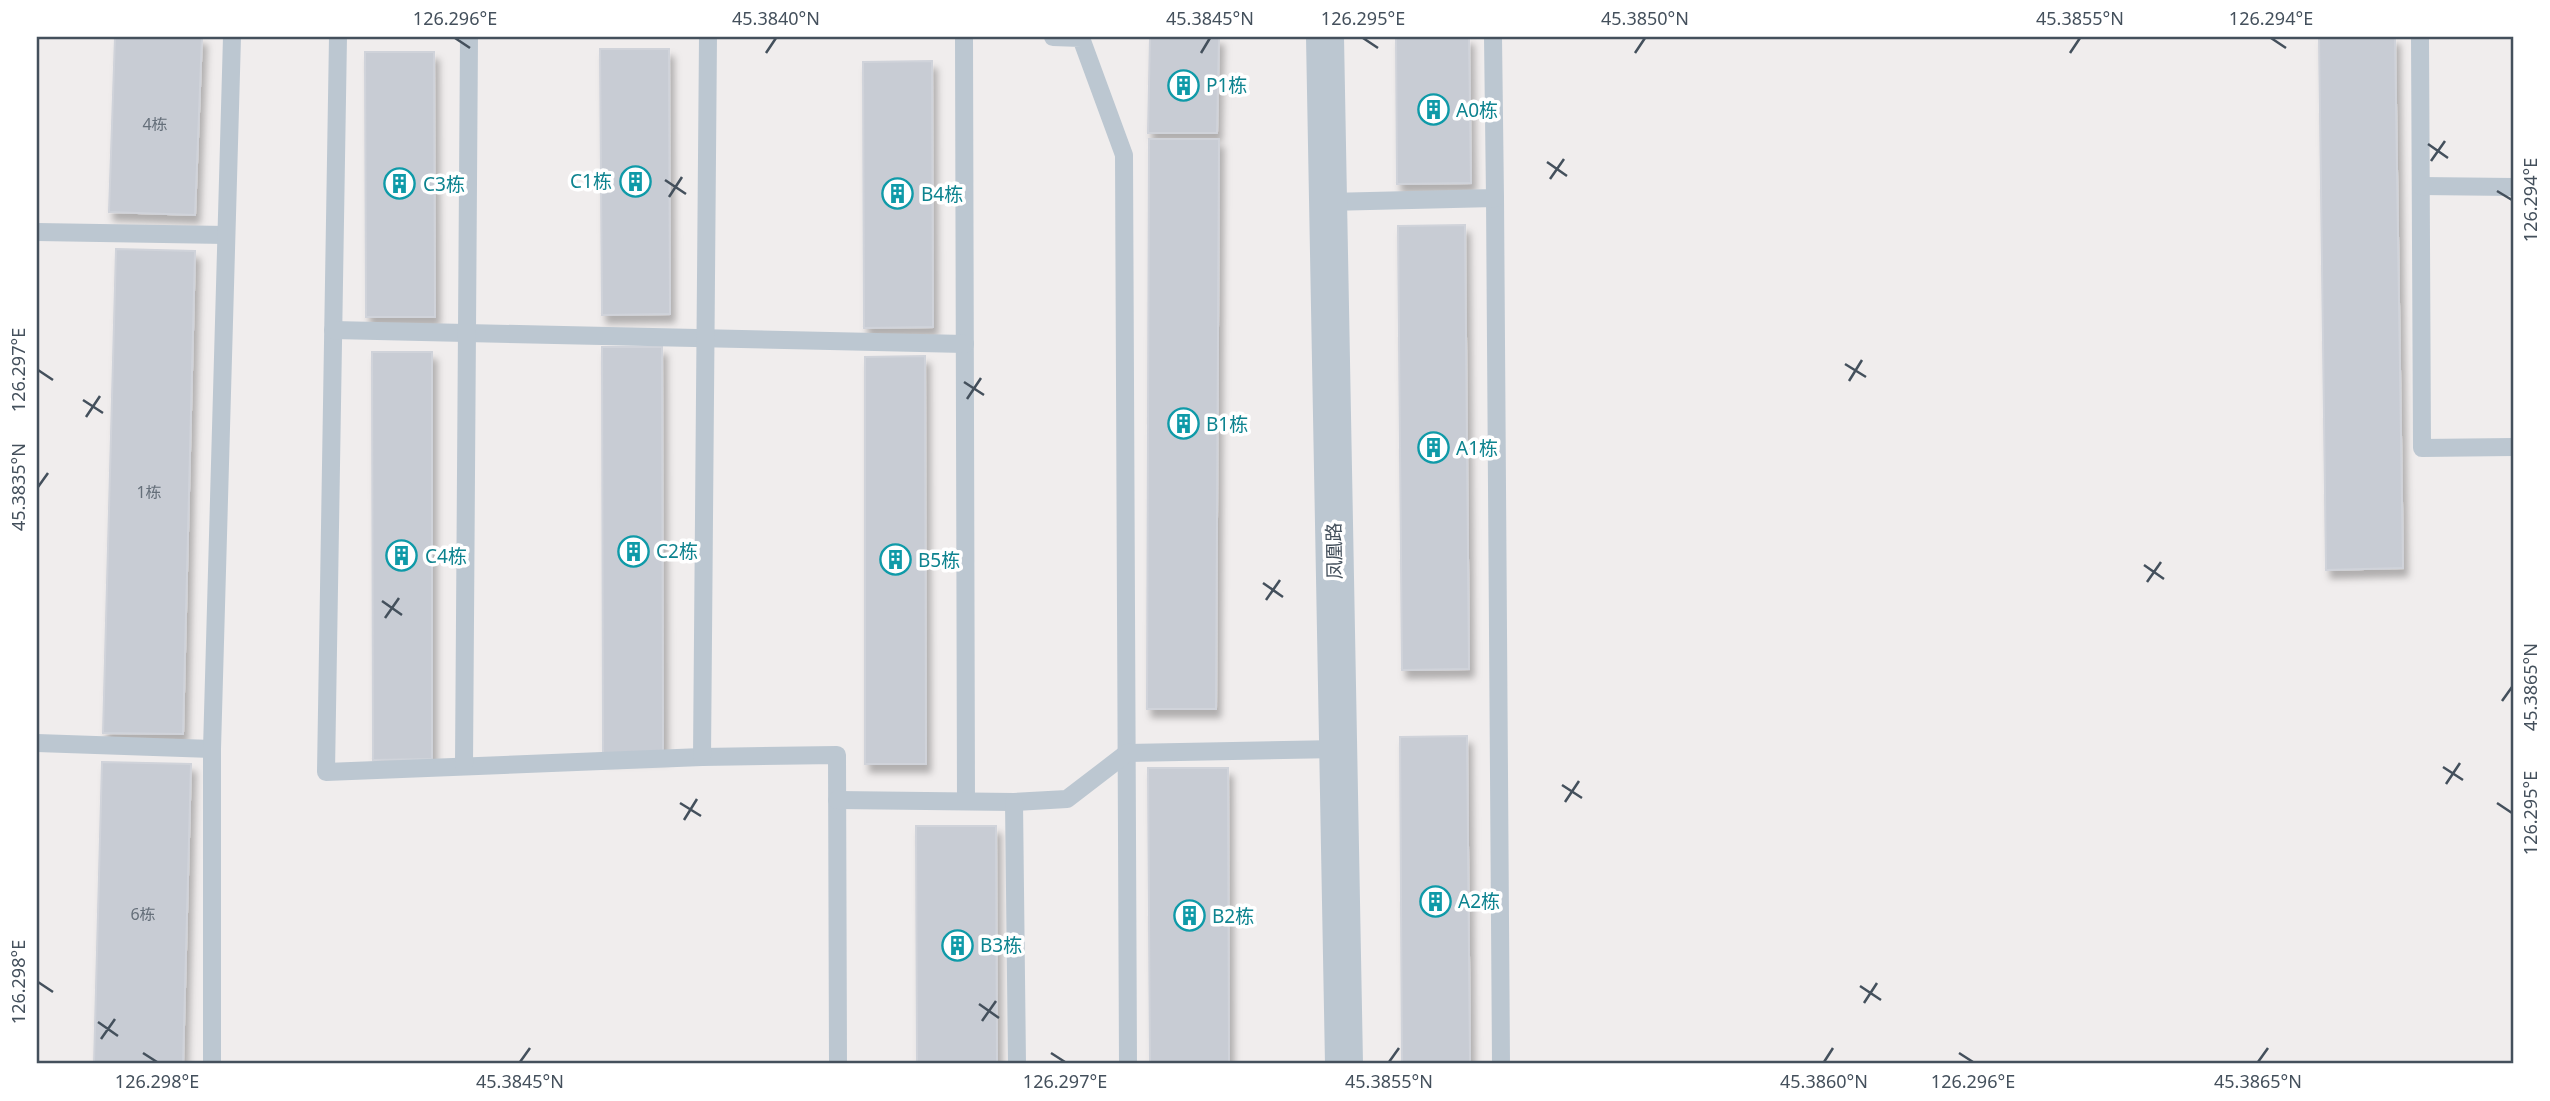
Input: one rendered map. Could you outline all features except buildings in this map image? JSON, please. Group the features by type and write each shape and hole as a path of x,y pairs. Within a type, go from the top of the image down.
{"street":[{"name":"凤凰路","path":"1325,37 1344,1064"}],"lane":[{"path":"212,1064 212,749 232,37"},
{"path":"338,37 326,772 702,757 837,755 838,1064"},
{"path":"464,766 469,37"},
{"path":"702,757 708,37"},
{"path":"964,37 966,801"},
{"path":"1053,37 1081,38 1124,155 1128,1064"},
{"path":"1493,37 1501,1064"},
{"path":"2420,37 2422,448 2513,447"},
{"path":"2421,186 2513,187"},
{"path":"1328,202 1495,198"},
{"path":"37,232 226,235"},
{"path":"333,330 965,344"},
{"path":"37,743 212,749"},
{"path":"837,800 1013,802 1067,799 1127,753 1338,749"},
{"path":"1013,802 1017,1064"}],"place":[{"name":"P1栋","path":"1183,85"},
{"name":"A0栋","path":"1433,110"},
{"name":"C1栋","path":"635,181"},
{"name":"C3栋","path":"400,184"},
{"name":"B4栋","path":"898,194"},
{"name":"B1栋","path":"1183,424"},
{"name":"A1栋","path":"1433,448"},
{"name":"C2栋","path":"633,551"},
{"name":"C4栋","path":"402,556"},
{"name":"B5栋","path":"895,560"},
{"name":"A2栋","path":"1435,901"},
{"name":"B2栋","path":"1189,916"},
{"name":"B3栋","path":"957,945"}]}
